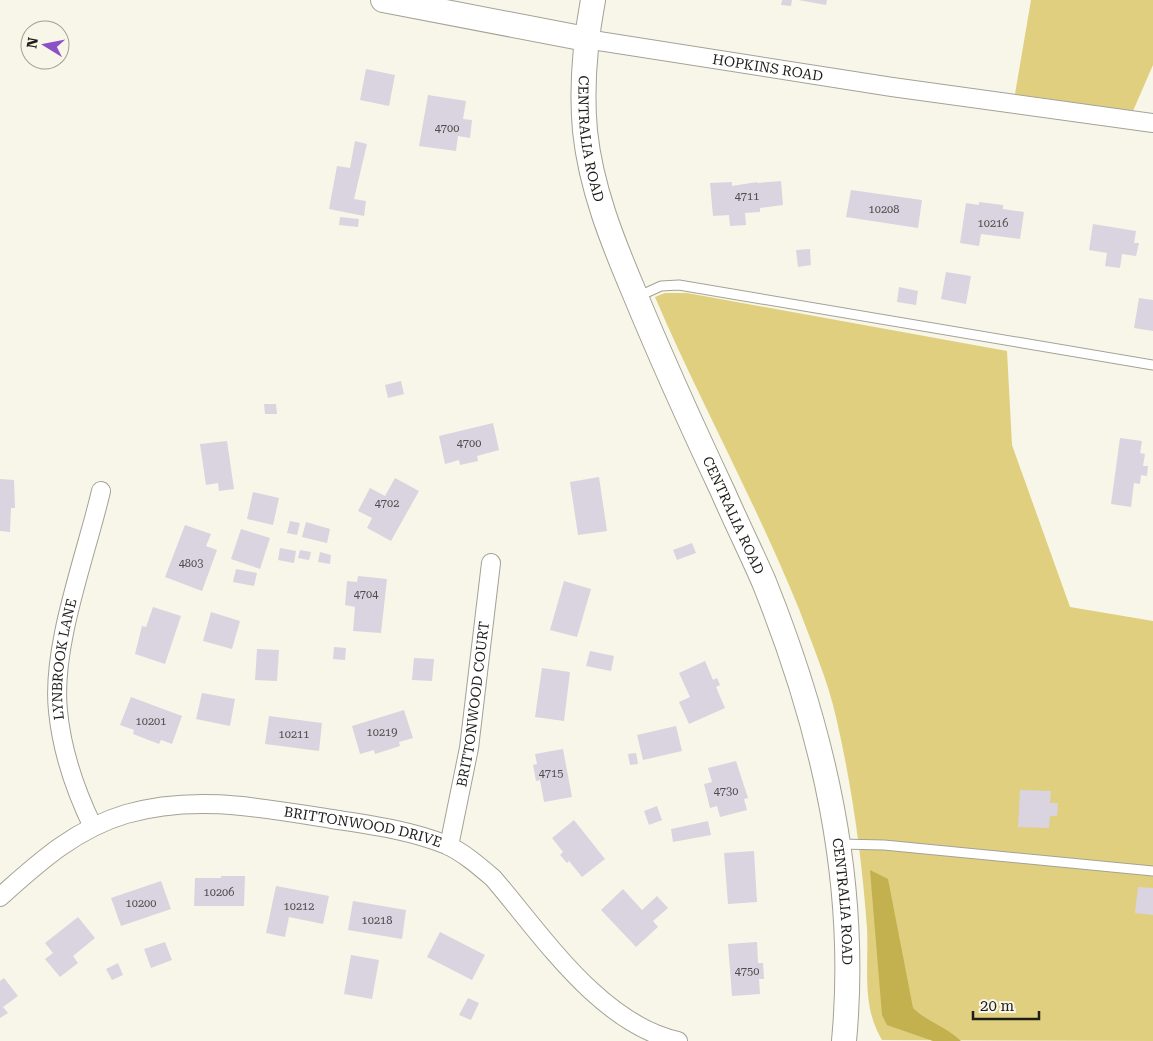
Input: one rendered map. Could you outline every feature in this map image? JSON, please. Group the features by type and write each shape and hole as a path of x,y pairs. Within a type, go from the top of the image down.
{"main road":[{"name":"HOPKINS ROAD","path":"383,0 586,38"},
{"name":"CENTRALIA ROAD","path":"593,0 586,38 583,85 585,131 593,178 605,223 657,349 763,580 795,664 816,732 839,844 848,942 847,1006 844,1041"}],"street":[{"name":"HOPKINS ROAD","path":"586,38 892,88 1153,123"},
{"name":"LYNBROOK LANE","path":"93,827 78,795 66,757 58,710 59,665 65,628 101,491"},
{"name":"BRITTONWOOD COURT","path":"449,846 468,748 491,563"},
{"name":"BRITTONWOOD DRIVE","path":"0,897 52,851 93,827 124,814 159,806 198,802 235,804 379,826 417,834 449,846 475,862 493,878 590,991 615,1012 643,1028 678,1041"}],"lane":[{"path":"636,298 661,286 679,285 1153,365"},
{"path":"839,844 884,844 1153,871"}],"shaded area":[{"path":"1031,0 1153,0 1153,65 1133,111 1015,94"},
{"path":"665,293 687,293 1007,351 1012,445 1070,607 1153,621 1153,1041 882,1040 875,1027 869,1000 867,986 867,928 859,849 852,796 833,703 799,609 782,569 655,297"},
{"path":"870,870 888,879 913,1008 961,1041 933,1041 887,1025 882,1015"}],"building":[{"path":"782,0 792,0 791,6 781,5"},
{"path":"798,0 827,0 826,5"},
{"path":"366,69 395,75 389,106 360,100"},
{"path":"428,95 466,101 463,119 472,120 470,138 458,136 456,151 419,146"},
{"path":"355,141 367,144 354,199 366,201 364,216 329,209 337,166 350,168"},
{"path":"781,181 783,205 760,208 760,212 745,213 746,225 730,226 729,215 713,216 710,183 732,182 732,186"},
{"path":"851,190 922,200 918,228 846,217"},
{"path":"979,202 1003,205 1003,209 1024,212 1020,239 981,234 979,246 960,243 966,203 979,205"},
{"path":"340,217 359,219 358,227 339,225"},
{"path":"1093,224 1136,231 1134,243 1139,243 1136,256 1122,254 1120,268 1105,266 1107,253 1089,250"},
{"path":"810,249 811,265 798,267 796,250"},
{"path":"946,272 971,276 966,304 941,299"},
{"path":"899,287 918,291 916,305 897,302"},
{"path":"1139,298 1153,300 1153,331 1134,328"},
{"path":"401,381 404,394 388,398 385,385"},
{"path":"264,404 276,404 277,414 265,414"},
{"path":"493,423 499,450 477,456 478,461 460,465 459,460 445,464 439,436"},
{"path":"1120,438 1142,441 1140,453 1145,454 1143,466 1148,466 1147,476 1141,475 1140,484 1134,483 1131,507 1111,504"},
{"path":"227,441 234,489 219,491 218,483 206,485 200,444"},
{"path":"599,477 607,531 578,535 570,482"},
{"path":"395,478 419,491 391,541 367,528 372,518 358,511 370,488 385,496"},
{"path":"0,479 14,480 15,508 11,508 10,532 0,531"},
{"path":"253,492 279,498 273,525 247,519"},
{"path":"290,521 300,523 297,535 287,533"},
{"path":"306,522 330,529 327,543 302,537"},
{"path":"185,525 211,534 206,546 217,550 202,591 165,577"},
{"path":"241,529 270,538 260,569 231,559"},
{"path":"692,543 696,553 677,560 673,550"},
{"path":"280,548 296,551 294,563 278,560"},
{"path":"300,550 311,552 309,560 298,558"},
{"path":"320,552 331,555 330,564 318,562"},
{"path":"236,569 257,573 254,586 233,582"},
{"path":"358,576 387,579 381,633 353,631 355,607 345,605 347,581 357,582"},
{"path":"564,581 591,589 577,637 550,630"},
{"path":"153,607 181,616 165,664 135,654 142,626 146,627"},
{"path":"211,612 240,621 232,649 203,641"},
{"path":"334,647 346,648 345,660 333,659"},
{"path":"257,649 279,650 277,681 255,680"},
{"path":"590,651 614,656 611,671 586,666"},
{"path":"414,658 434,659 432,681 412,680"},
{"path":"705,661 713,680 717,678 720,685 716,687 725,708 689,724 679,702 690,697 679,673"},
{"path":"542,668 570,672 564,721 535,717"},
{"path":"202,693 235,699 230,726 196,719"},
{"path":"131,697 182,716 172,744 161,740 159,744 133,734 134,730 120,725"},
{"path":"404,710 413,738 399,742 400,746 375,754 374,750 360,754 352,726"},
{"path":"269,716 322,723 319,751 265,744"},
{"path":"676,726 682,751 643,760 637,735"},
{"path":"563,749 572,797 544,802 540,780 536,781 533,765 537,764 535,754"},
{"path":"636,753 638,764 630,765 628,754"},
{"path":"736,761 748,798 744,799 747,810 720,817 717,806 710,808 704,784 712,782 708,768"},
{"path":"1020,790 1051,791 1050,803 1058,803 1057,816 1050,816 1049,828 1018,827"},
{"path":"657,806 662,820 649,825 644,811"},
{"path":"574,820 605,859 582,877 569,861 567,863 560,855 563,852 552,838"},
{"path":"708,821 711,835 673,842 671,829"},
{"path":"754,851 757,902 728,904 724,853"},
{"path":"221,876 245,876 244,906 194,906 195,878 221,878"},
{"path":"161,881 171,909 121,926 111,898"},
{"path":"276,886 329,896 323,924 289,917 285,937 266,933"},
{"path":"1138,887 1153,888 1153,915 1135,913"},
{"path":"623,889 642,910 657,896 668,908 653,921 658,927 636,947 601,910"},
{"path":"353,901 406,910 402,939 348,930"},
{"path":"78,917 95,938 73,956 78,963 60,977 45,959 53,953 45,943"},
{"path":"440,932 485,955 472,980 427,957"},
{"path":"165,942 172,960 151,968 144,949"},
{"path":"757,942 758,963 763,963 764,979 759,979 760,994 732,996 728,944"},
{"path":"351,955 379,960 372,999 344,994"},
{"path":"118,963 123,975 112,980 106,969"},
{"path":"4,978 18,996 3,1007 8,1013 0,1018 0,981"},
{"path":"468,998 479,1003 471,1020 459,1015"}]}
